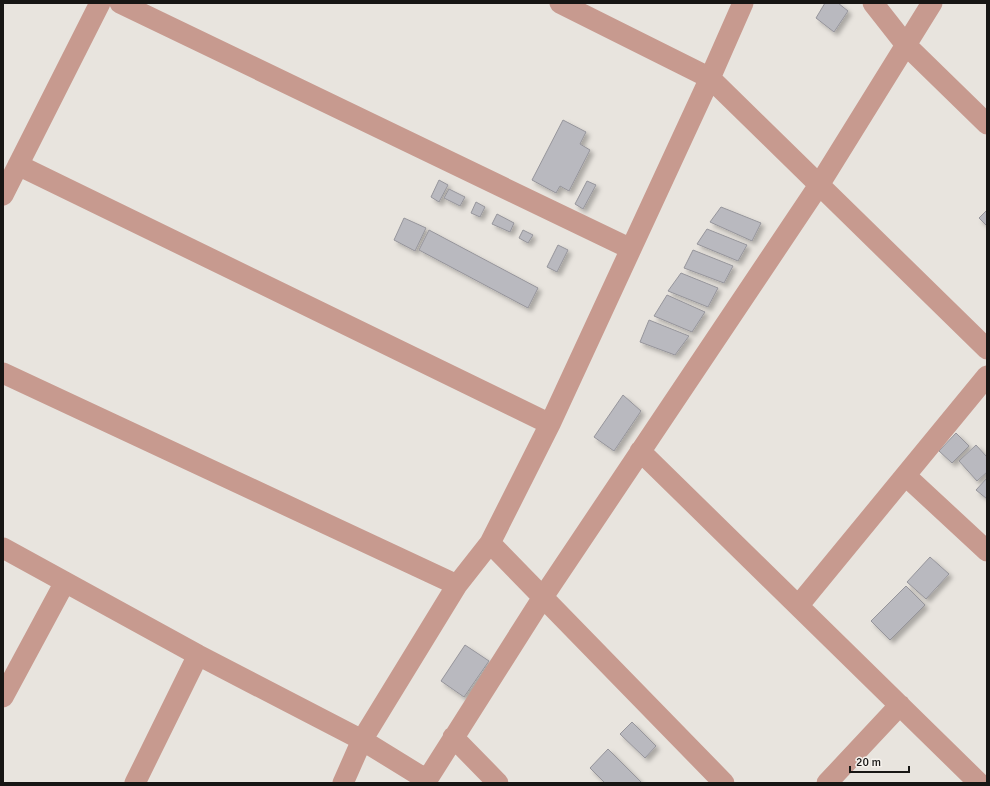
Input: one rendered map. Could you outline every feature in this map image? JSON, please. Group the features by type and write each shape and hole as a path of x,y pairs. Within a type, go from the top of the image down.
{"street":[{"path":"3,195 100,3"},
{"path":"120,3 631,249"},
{"path":"560,3 710,78 987,349"},
{"path":"343,783 362,740 457,585 490,542 550,424 710,78 743,3"},
{"path":"873,3 906,45 987,124"},
{"path":"3,548 198,655 362,740 426,781 543,597 819,185 932,3"},
{"path":"18,164 550,424"},
{"path":"3,373 457,585"},
{"path":"798,606 987,376"},
{"path":"640,451 979,783"},
{"path":"906,476 987,551"},
{"path":"490,542 724,783"},
{"path":"3,697 65,582"},
{"path":"135,783 198,655"},
{"path":"827,783 900,705"},
{"path":"453,737 498,783"}],"building":[{"path":"825,3 838,3 848,11 834,32 816,18"},
{"path":"563,120 586,132 580,144 590,150 569,191 560,186 556,193 532,180"},
{"path":"439,180 448,185 439,202 431,197"},
{"path":"587,181 596,185 583,209 575,204"},
{"path":"449,189 465,197 460,206 444,198"},
{"path":"476,202 485,207 480,217 471,213"},
{"path":"721,207 761,223 752,241 710,222"},
{"path":"987,210 987,226 979,218"},
{"path":"497,214 514,223 510,232 492,224"},
{"path":"404,218 426,228 415,251 394,240"},
{"path":"707,229 747,245 738,261 697,244"},
{"path":"429,230 538,288 528,308 419,250"},
{"path":"523,230 533,235 528,243 519,238"},
{"path":"558,245 568,250 557,272 547,267"},
{"path":"693,250 733,266 724,283 684,268"},
{"path":"681,273 718,288 708,307 668,291"},
{"path":"667,295 705,312 692,332 654,316"},
{"path":"649,320 689,336 675,355 640,342"},
{"path":"623,395 641,411 614,451 594,437"},
{"path":"956,433 969,446 952,463 939,451"},
{"path":"976,445 987,457 987,472 977,481 959,461"},
{"path":"987,478 987,499 976,490"},
{"path":"930,557 949,574 926,599 907,582"},
{"path":"906,586 925,605 890,640 871,621"},
{"path":"465,645 489,661 464,697 441,681"},
{"path":"632,722 656,746 645,758 620,734"},
{"path":"608,749 642,783 605,783 590,768"}]}
